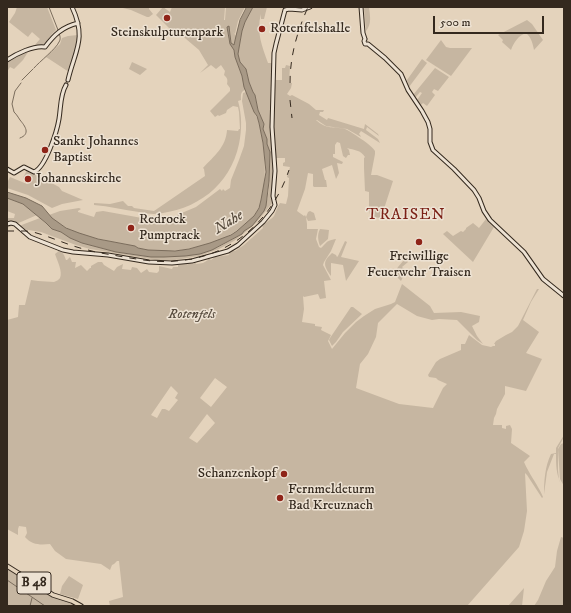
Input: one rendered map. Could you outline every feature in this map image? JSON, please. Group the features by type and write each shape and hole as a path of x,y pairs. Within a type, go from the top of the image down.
{"main road":[{"path":"7,169 14,173 24,167 34,172 38,171 49,153 58,123 62,93 66,85 65,81 68,80 78,45 78,23 72,7"},
{"path":"7,224 15,224 32,238 59,248 149,262 182,263 235,248 263,222 275,205 273,196 275,171 272,127 274,50 285,10 302,10 310,7"},
{"path":"361,7 363,33 365,39 364,43 368,44 385,58 401,74 408,90 429,124 430,141 433,150 474,190 484,212 490,220 524,252 543,279 564,296"},
{"path":"7,60 31,49 42,46 44,47 58,32 68,26 78,23"},
{"name":"B 48","path":"7,566 53,595 72,601 81,606"}],"green space":[{"path":"17,7 47,7 56,30 45,44 35,47 34,46 40,39 32,32 28,37 9,22"},
{"path":"119,7 149,7 153,14 147,17 131,10"},
{"path":"163,7 170,12 172,7 225,7 225,20 226,7 245,7 238,21 235,34 233,32 236,36 234,45 231,43 230,29 227,27 229,40 234,50 245,90 242,93 241,100 238,101 241,117 241,133 234,159 228,172 209,194 184,208 152,214 94,205 94,203 110,204 123,201 128,206 132,206 134,208 154,211 205,176 203,168 222,146 227,130 238,131 240,129 238,107 233,106 227,110 226,113 215,117 210,111 230,91 227,84 227,79 224,75 225,71 221,65 216,69 211,65 200,73 208,65 199,50 179,33 180,28 176,35 156,15"},
{"path":"253,7 267,7 264,19 261,19 261,14 259,33 268,63 272,63 273,79 271,128 273,202 256,223 234,241 219,249 199,256 175,260 157,260 90,249 41,232 22,229 19,226 40,218 52,229 82,243 116,252 151,257 164,257 185,256 217,248 242,234 252,226 264,211 266,206 269,189 270,152 263,129 264,124 258,110 255,95 249,82 246,69 240,62 238,54 242,31"},
{"path":"365,7 369,7 370,17 370,23 366,31 364,9"},
{"path":"527,20 532,24 543,40 534,50 532,41 526,33 513,44 511,50 502,42 503,40 498,35"},
{"path":"78,35 69,72 46,57 60,44 62,38"},
{"path":"441,40 446,47 472,48 451,76 426,60"},
{"path":"28,52 23,60 14,69 10,67 7,72 7,61 13,57"},
{"path":"422,59 427,63 409,87 407,80"},
{"path":"132,62 147,69 140,75 129,69"},
{"name":"Rotenfels","path":"286,65 290,66 289,83 292,83 287,94 309,104 316,110 324,110 323,112 320,112 319,115 327,120 328,118 364,129 365,124 378,134 379,136 367,127 366,130 378,139 380,143 361,131 359,134 361,137 347,129 333,127 345,129 366,142 375,151 371,175 377,175 393,181 381,218 372,217 370,215 369,192 365,191 365,157 359,152 347,148 350,155 346,158 343,156 340,143 337,142 333,157 343,162 342,164 337,163 339,173 336,179 332,165 322,169 327,187 314,187 313,174 308,173 305,189 297,211 304,216 305,215 307,229 318,229 316,239 319,247 321,248 328,241 336,239 323,265 331,280 324,281 326,298 320,299 318,294 303,296 304,309 302,322 315,324 315,326 322,327 321,330 331,335 328,341 332,349 345,333 364,316 375,309 395,302 402,284 430,306 434,313 461,312 480,316 479,322 472,326 483,344 457,320 432,320 417,316 397,304 378,323 376,337 368,354 360,364 356,388 399,404 433,408 443,388 447,384 436,378 429,377 428,375 436,362 461,350 461,344 465,344 469,335 482,345 491,347 495,346 494,344 496,341 512,332 518,326 537,289 539,289 523,320 539,332 526,353 542,359 526,391 505,386 505,394 497,409 493,425 502,425 502,428 506,429 506,426 510,425 512,429 511,443 530,456 524,462 543,497 542,498 525,473 527,511 524,531 519,547 467,606 110,606 109,601 123,597 119,561 112,565 110,570 101,564 66,559 55,551 50,544 36,544 30,542 25,537 27,533 26,527 19,526 18,535 7,529 7,320 18,317 19,305 25,305 31,280 54,282 60,279 60,269 55,254 60,250 66,260 70,257 72,262 76,262 75,268 81,265 87,271 91,268 91,266 98,262 102,262 114,271 117,267 123,264 122,269 131,270 132,267 137,268 141,273 147,269 149,272 157,273 159,271 159,266 172,269 173,267 178,267 178,265 187,263 188,265 188,263 194,264 194,262 196,264 203,263 208,260 208,258 211,260 215,257 229,255 230,252 235,251 244,245 263,228 262,226 274,216 280,203 286,204 288,196 289,178 287,177 290,167 283,166 285,158 275,158 273,126 274,86 276,80 282,80 282,68 285,68","holes":["215,378 227,387 211,407 200,398","171,386 178,393 175,398 178,400 169,411 162,409 157,418 151,415","207,414 215,423 197,443 189,438"]},
{"path":"435,68 449,77 438,91 434,89 432,92 435,95 427,106 423,103 421,105 417,100 422,93 420,92 415,98 413,95"},
{"path":"246,92 258,120 263,144 265,170 263,195 260,205 252,218 234,233 214,242 192,248 171,251 155,251 140,249 135,246 78,233 58,222 49,215 60,211 79,208 81,209 78,212 94,217 96,212 103,211 142,219 179,220 177,215 196,207 220,189 225,191 230,188 231,180 244,146 246,123 242,101 243,93"},
{"path":"27,170 59,187 62,191 83,200 62,204 52,208 28,195 7,188 7,183 10,177 28,184 23,178"},
{"path":"7,198 23,204 37,215 7,228 7,218 14,218 15,214 7,211"},
{"path":"310,211 314,213 316,220 308,221 306,217"},
{"path":"486,219 494,227 473,262 443,234 447,231 453,236 461,231 463,232 473,223 479,228"},
{"path":"320,229 329,230 328,239 320,246 318,233"},
{"path":"345,241 347,242 341,257 359,261 346,281 343,265 331,263 331,276 325,264 332,253 337,257 338,256"},
{"path":"404,260 408,262 402,267 406,271 401,281 394,274"},
{"path":"351,307 362,314 343,332 332,346 329,340"},
{"path":"564,435 558,448 559,479 556,454 554,454 547,472 544,494 547,463 551,454 556,453 556,448"},
{"path":"564,443 564,486 560,479 558,449 561,444"},
{"path":"561,537 564,538 564,606 534,606 546,581 555,567"},
{"path":"7,568 47,594 80,606 7,606"},
{"path":"69,576 83,585 78,599 60,594 62,586"},
{"path":"524,588 522,606 508,606"}],"shaded area":[{"path":"247,7 253,7 242,31 238,54 240,62 246,69 249,82 255,95 258,110 264,124 263,129 270,152 266,206 264,211 252,226 242,234 212,250 200,254 151,257 116,252 82,243 70,238 61,232 52,229 23,204 7,198 7,192 26,198 42,206 52,218 66,228 79,233 98,239 148,250 175,251 189,249 210,243 231,235 237,231 254,216 259,208 266,172 259,123 244,87 234,50 230,44 227,27 229,26 231,43 234,45 240,20"}],"waterway":[{"path":"49,7 58,30"},
{"path":"34,68 57,45 60,40 59,33"},
{"path":"22,80 33,69"},
{"path":"20,138 25,134 26,130 14,112 12,104 15,91 21,83"},
{"path":"7,580 45,606"},
{"path":"30,606 32,598"}],"railway":[{"path":"290,83 291,63 295,44 308,7"},
{"path":"290,100 292,118"},
{"path":"7,231 33,232 99,253 139,259 175,261 195,258 214,253 246,234 272,205 289,170"}],"place":[{"name":"Steinskulpturenpark","path":"167,18"},
{"name":"Rotenfelshalle","path":"262,29"},
{"name":"Sankt Johannes Baptist","path":"45,150"},
{"name":"Johanneskirche","path":"28,179"},
{"name":"Redrock Pumptrack","path":"131,228"},
{"name":"Freiwillige Feuerwehr Traisen","path":"419,242"},
{"name":"Schanzenkopf","path":"284,474"},
{"name":"Fernmeldeturm Bad Kreuznach","path":"280,498"}],"district":[{"name":"TRAISEN","path":"406,216"}],"water label":[{"name":"Nahe","path":"229,223"}]}
